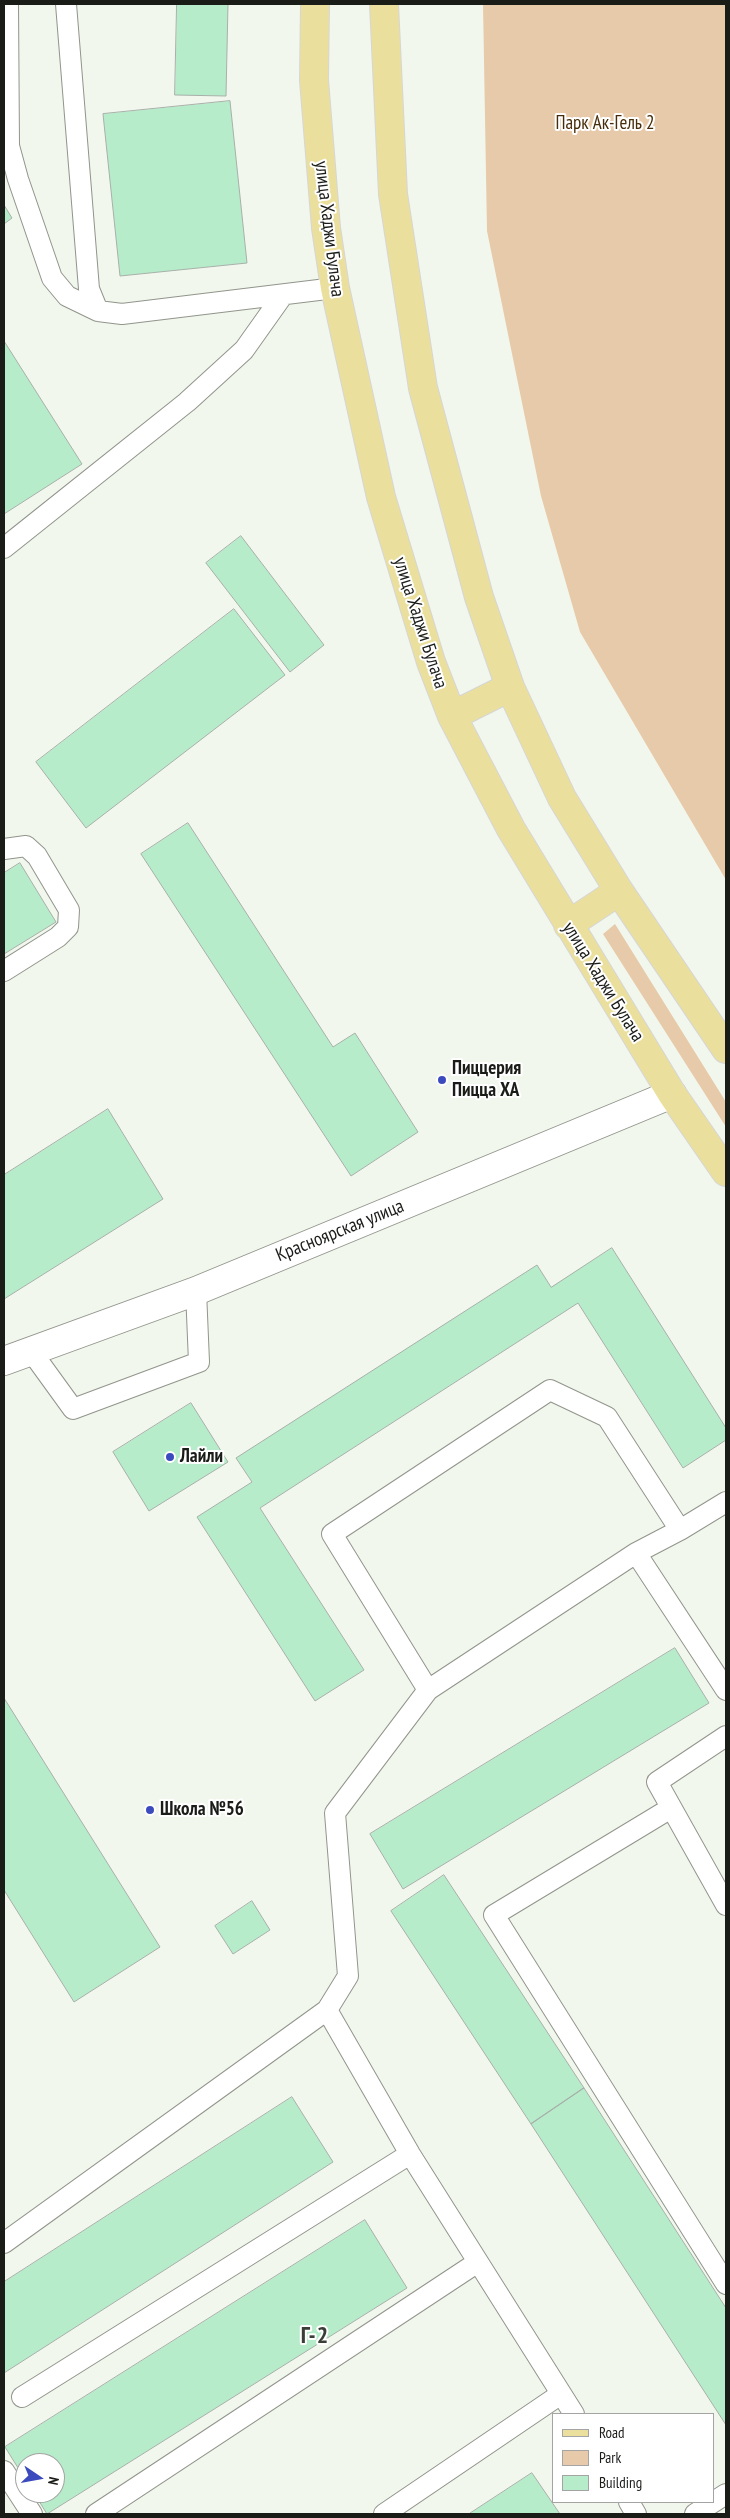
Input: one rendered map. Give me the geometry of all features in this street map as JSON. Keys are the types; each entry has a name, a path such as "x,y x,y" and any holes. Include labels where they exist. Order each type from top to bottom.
{"main road":[{"name":"улица Хаджи Булача","path":"315,4 314,80 326,228 335,288 381,497 431,662 452,716 511,829 672,1094 726,1172"},
{"path":"384,4 393,194 423,388 479,597 510,687 562,798 619,890 726,1048"},
{"path":"452,716 510,687"},
{"path":"568,925 619,890"}],"street":[{"name":"Красноярская улица","path":"4,1361 196,1291 672,1094"}],"lane":[{"path":"8,4 9,146 18,179 52,278 67,296 98,311 122,314 335,288"},
{"path":"66,4 89,289 98,311"},
{"path":"4,548 187,402 244,350 283,295"},
{"path":"4,849 26,846 37,856 70,910 68,927 58,937 4,971"},
{"path":"31,1351 73,1408 199,1362 196,1291"},
{"path":"428,1690 332,1534 550,1390 607,1417 680,1530"},
{"path":"4,2243 327,2010 348,1976 335,1813 428,1690 636,1553 680,1530 726,1502"},
{"path":"636,1553 726,1690"},
{"path":"726,1736 657,1782 726,1905"},
{"path":"672,1808 494,1915 726,2284"},
{"path":"327,2010 410,2154 573,2413"},
{"path":"22,2397 410,2154"},
{"path":"96,2514 478,2262"},
{"path":"384,2514 561,2394"},
{"path":"4,2472 32,2514"},
{"path":"715,2501 726,2494"},
{"path":"630,2503 636,2514"},
{"path":"695,2514 712,2503"}],"green space":[{"name":"Парк Ак-Гель 2","path":"483,4 726,4 726,880 580,632 541,496 487,231"},
{"path":"615,924 726,1102 726,1127 603,934"}],"building":[{"path":"177,4 228,4 226,96 175,95"},
{"path":"230,101 247,263 120,276 103,114"},
{"path":"4,205 12,218 4,224"},
{"path":"4,341 82,464 4,514"},
{"path":"241,536 324,645 290,672 206,563"},
{"path":"234,609 285,675 86,828 36,762"},
{"path":"188,823 333,1047 355,1033 418,1132 351,1176 141,854"},
{"path":"20,863 56,922 4,954 4,873"},
{"path":"108,1109 163,1199 4,1299 4,1175"},
{"path":"612,1248 726,1428 726,1440 683,1468 578,1303 260,1508 364,1670 315,1701 197,1517 252,1482 236,1458 537,1265 551,1287"},
{"name":"Лайли","path":"191,1403 228,1462 149,1511 113,1452"},
{"path":"675,1648 709,1703 403,1889 370,1834"},
{"path":"4,1698 160,1947 74,2002 4,1890"},
{"path":"444,1875 584,2088 531,2124 391,1911"},
{"path":"252,1901 270,1930 233,1954 215,1926"},
{"path":"584,2088 726,2308 726,2425 531,2124"},
{"path":"292,2097 333,2162 4,2373 4,2282"},
{"path":"365,2220 407,2288 65,2503 65,2453 15,2453 15,2463 5,2447"},
{"path":"532,2473 560,2514 469,2514"},
{"path":"40,2503 65,2503 47,2514"}],"place":[{"name":"Пиццерия Пицца ХА","path":"442,1080"},
{"name":"Лайли","path":"170,1457"},
{"name":"Школа №56","path":"150,1810"}],"district":[{"name":"Г-2","path":"315,2336"}]}
